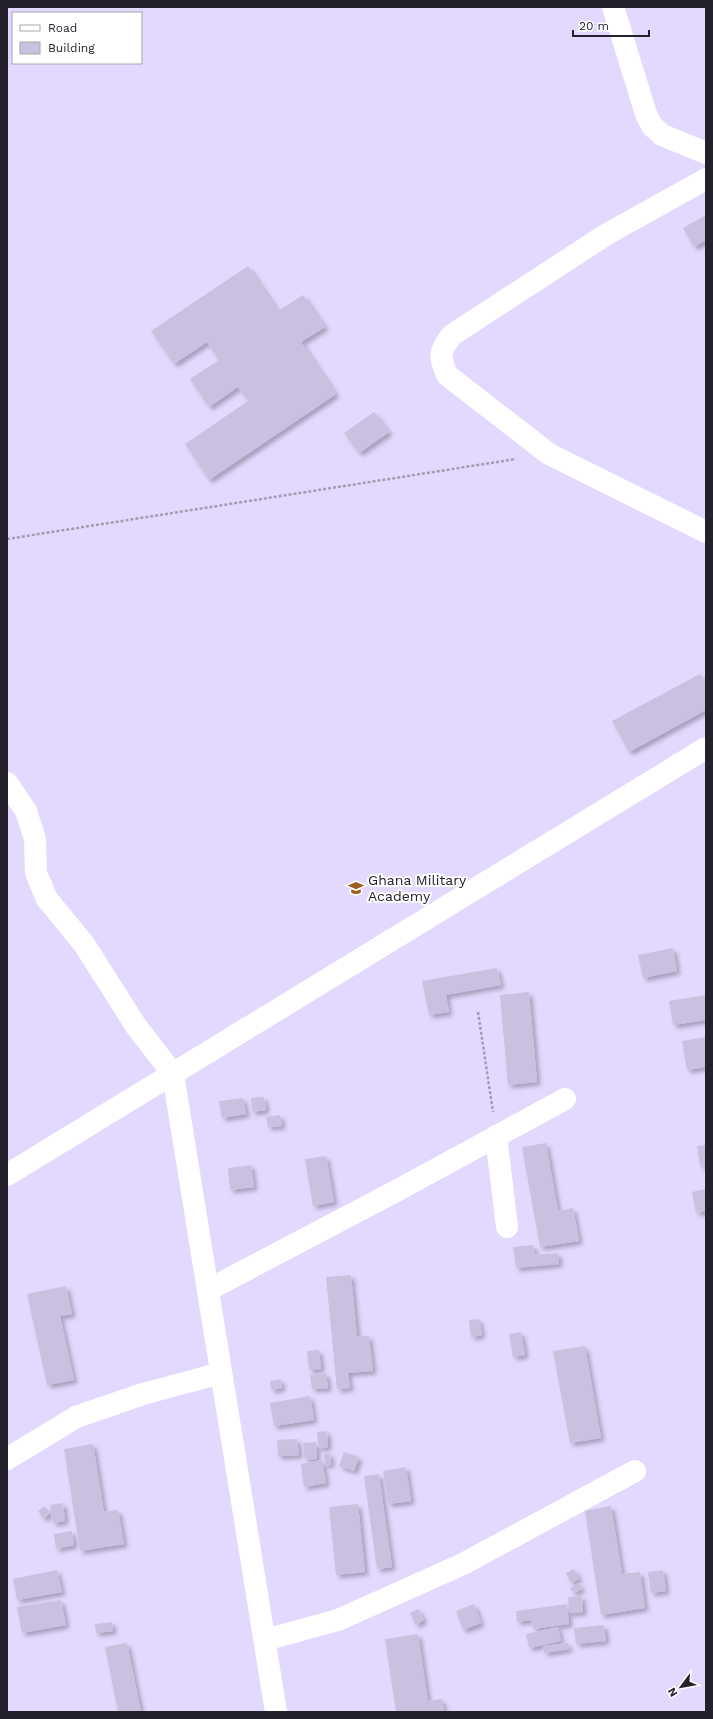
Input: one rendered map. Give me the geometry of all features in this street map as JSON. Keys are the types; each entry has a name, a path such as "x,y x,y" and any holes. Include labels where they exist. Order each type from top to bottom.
{"street":[{"path":"613,7 646,114 652,126 662,135 706,153"},
{"path":"706,179 607,234 452,335 442,348 441,362 447,376 549,454 706,532"},
{"path":"7,1176 706,748"},
{"path":"7,783 26,811 36,840 36,873 47,899 84,944 132,1020 173,1074 276,1712"},
{"path":"208,1290 398,1190 565,1099"},
{"path":"496,1136 507,1226"},
{"path":"7,1459 76,1417 143,1394 221,1373"},
{"path":"264,1640 338,1620 463,1564 635,1471"}],"path":[{"path":"7,539 549,454"},
{"path":"478,1012 496,1136"}],"shaded area":[{"name":"Ghana Military Academy","path":"7,7 706,7 706,1712 7,1712"}],"building":[{"path":"706,215 706,240 694,247 683,228"},
{"path":"248,266 278,311 303,295 325,327 301,342 336,394 209,480 185,444 248,401 238,387 209,407 190,379 219,360 207,342 174,364 151,331"},
{"path":"374,412 389,432 359,453 344,433"},
{"path":"700,674 706,684 706,710 629,752 612,721"},
{"path":"673,948 677,971 643,978 638,955"},
{"path":"497,968 501,985 446,995 449,1012 429,1015 422,981"},
{"path":"529,992 537,1082 508,1085 500,995"},
{"path":"706,995 706,1020 673,1025 669,1001"},
{"path":"706,1037 706,1067 687,1070 682,1041"},
{"path":"264,1097 266,1110 252,1112 251,1098"},
{"path":"243,1098 246,1114 222,1118 219,1101"},
{"path":"280,1115 282,1126 268,1127 266,1117"},
{"path":"546,1143 558,1211 573,1208 579,1241 540,1247 522,1147"},
{"path":"706,1145 706,1165 700,1166 697,1146"},
{"path":"326,1156 334,1202 313,1206 305,1159"},
{"path":"251,1165 254,1187 230,1190 228,1168"},
{"path":"706,1189 706,1211 696,1213 692,1192"},
{"path":"533,1245 535,1255 558,1253 559,1264 516,1268 513,1247"},
{"path":"351,1275 357,1336 369,1336 373,1371 348,1373 350,1388 337,1389 326,1277"},
{"path":"66,1286 72,1314 60,1316 74,1380 47,1385 27,1294"},
{"path":"479,1319 482,1335 471,1337 469,1320"},
{"path":"521,1332 525,1355 513,1357 509,1334"},
{"path":"585,1346 601,1438 570,1443 553,1351"},
{"path":"319,1350 321,1369 309,1370 307,1351"},
{"path":"326,1373 328,1388 312,1389 310,1375"},
{"path":"281,1379 282,1388 271,1390 270,1381"},
{"path":"310,1396 314,1420 274,1426 270,1403"},
{"path":"327,1431 328,1447 319,1448 317,1432"},
{"path":"297,1439 299,1455 278,1456 277,1440"},
{"path":"316,1442 317,1459 305,1460 303,1443"},
{"path":"93,1444 104,1512 118,1510 124,1544 80,1551 64,1449"},
{"path":"344,1452 359,1457 354,1471 339,1466"},
{"path":"330,1453 331,1464 325,1465 324,1454"},
{"path":"322,1460 326,1483 304,1487 301,1464"},
{"path":"406,1467 411,1501 388,1504 383,1471"},
{"path":"379,1474 392,1567 377,1569 364,1476"},
{"path":"63,1503 65,1521 53,1523 50,1505"},
{"path":"358,1504 365,1572 336,1575 329,1507"},
{"path":"44,1506 50,1513 44,1519 38,1511"},
{"path":"611,1506 622,1574 640,1572 645,1608 601,1615 585,1511"},
{"path":"72,1531 74,1545 56,1549 54,1534"},
{"path":"574,1569 579,1579 571,1583 566,1573"},
{"path":"57,1570 62,1592 17,1600 13,1579"},
{"path":"663,1570 666,1591 651,1593 648,1572"},
{"path":"579,1583 582,1589 573,1593 570,1588"},
{"path":"582,1596 583,1612 569,1613 568,1597"},
{"path":"61,1600 66,1625 22,1633 17,1607"},
{"path":"474,1604 481,1623 463,1630 456,1611"},
{"path":"567,1604 569,1624 533,1629 531,1620 517,1622 516,1611"},
{"path":"418,1609 424,1620 416,1625 410,1613"},
{"path":"112,1622 113,1631 96,1633 95,1624"},
{"path":"604,1625 606,1641 576,1644 574,1628"},
{"path":"558,1627 561,1641 529,1648 526,1634"},
{"path":"418,1634 428,1701 442,1699 444,1712 396,1712 385,1639"},
{"path":"127,1643 141,1712 118,1712 105,1647"},
{"path":"568,1643 569,1649 544,1653 543,1646"}],"place":[{"name":"Ghana Military Academy","path":"356,888"}]}
